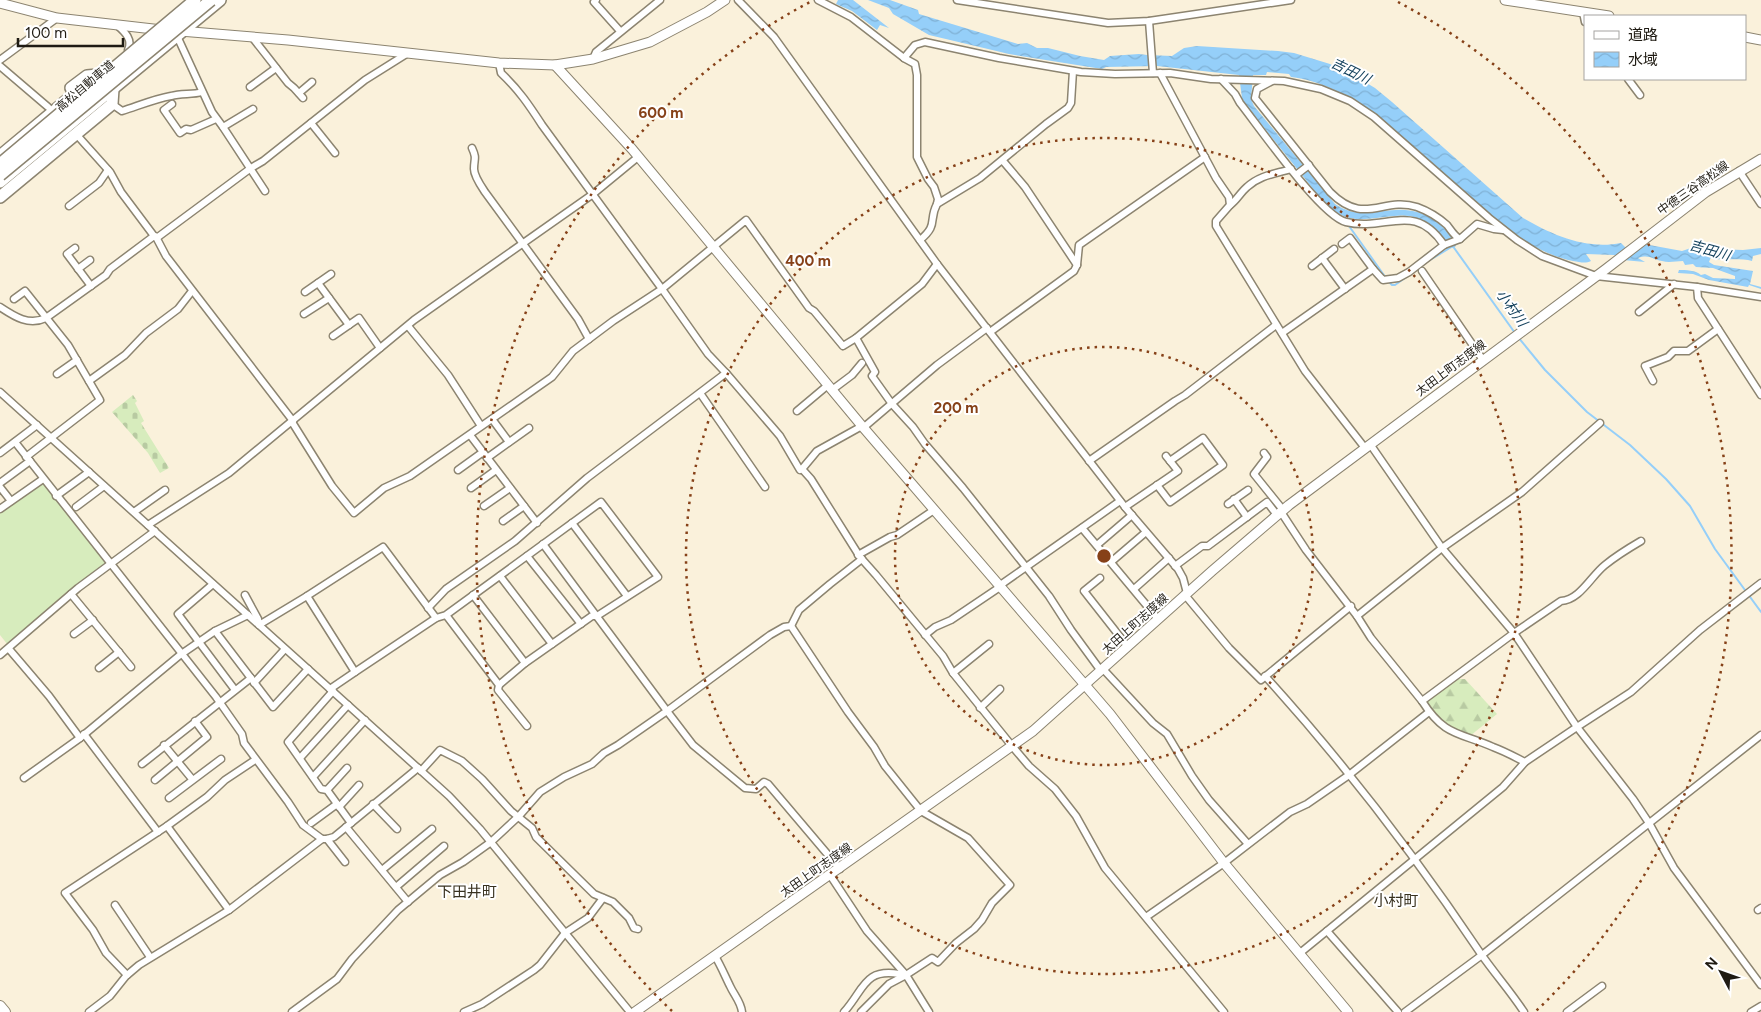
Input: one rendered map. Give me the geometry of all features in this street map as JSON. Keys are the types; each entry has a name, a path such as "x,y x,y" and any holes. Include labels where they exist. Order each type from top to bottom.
{"highway":[{"path":"0,156 187,0"},
{"name":"高松自動車道","path":"0,164 195,0"},
{"name":"高松自動車道","path":"9,178 211,0"},
{"path":"0,197 9,178 220,0"},
{"path":"0,147 87,76 98,74"},
{"path":"0,182 76,134 112,104 113,89"}],"main road":[{"path":"0,1006 5,1012"}],"street":[{"path":"596,0 594,2 620,31"},
{"path":"593,59 596,52 660,0"},
{"path":"0,3 58,18 153,29 179,34 252,37 499,63 554,65 593,59 650,42 707,12 725,0"},
{"path":"738,0 774,37 937,264 1089,461 1169,558 1183,578 1186,594 1230,648 1261,680 1351,606"},
{"path":"818,0 851,17 904,58 916,64 917,157 937,192 938,199 930,232 920,240"},
{"path":"957,0 1108,23 1149,20 1291,0"},
{"path":"1505,0 1602,15"},
{"path":"1583,12 1584,17"},
{"path":"0,60 58,18"},
{"path":"1149,20 1156,73 1229,197 1230,205"},
{"path":"118,26 128,37 130,46 128,50"},
{"path":"179,34 202,92 216,119 265,191"},
{"path":"252,37 288,83 301,96 312,82"},
{"path":"1746,38 1761,40"},
{"path":"904,58 915,44 925,42 1072,71 1103,74 1156,73 1224,79 1272,80 1295,82 1321,89 1336,94 1364,109 1504,230 1542,256 1596,276 1674,284 1761,297"},
{"path":"0,307 20,320 38,322 46,318 106,275 110,269 155,237 178,224 251,168 263,161 365,80 408,53"},
{"path":"499,63 501,73 522,94 542,125 708,354 780,436 800,470"},
{"path":"554,65 638,157 862,428 1125,733 1224,863 1348,1012"},
{"path":"0,66 48,107"},
{"path":"250,87 276,68"},
{"path":"937,204 980,178 1068,108 1071,103 1072,71"},
{"path":"1224,79 1293,172 1319,203 1337,219 1360,224 1402,219 1414,221 1427,227 1445,245"},
{"path":"1272,80 1257,89 1256,98 1339,202 1358,210 1401,205 1415,206 1438,218 1458,240"},
{"path":"1629,80 1640,95"},
{"path":"112,104 122,111 172,96 193,95 202,92"},
{"path":"172,104 164,110 180,133 186,129 191,130 216,119"},
{"path":"223,127 253,109"},
{"path":"311,123 335,153"},
{"path":"76,134 108,170 121,192 155,237 166,256 292,422 332,486 354,512 384,488 410,476 552,377 573,352 589,339 662,289 746,220 809,308 814,311 843,346 856,338 922,284 937,264"},
{"path":"472,148 476,158 474,172 485,192 578,319 589,339"},
{"path":"148,525 229,473 408,326 593,194 638,157"},
{"path":"1205,157 1079,245 1077,265 1074,271 937,365 862,428 817,451 802,469 811,479 860,557 943,656 953,673 980,708 1029,766 1055,789 1076,816 1105,868 1224,1012"},
{"name":"中徳三谷高松線","path":"1642,240 1706,192 1738,171 1761,159"},
{"path":"1003,161 1025,187 1077,265"},
{"path":"1309,165 1293,172 1264,175 1246,188 1216,221 1216,226 1305,371 1368,446 1442,548 1514,633 1577,727 1633,799 1674,868 1761,985"},
{"path":"69,206 99,184 108,170"},
{"path":"1738,171 1761,204"},
{"path":"1342,244 1350,238 1373,269 1387,280 1398,278 1409,272 1445,245 1458,240 1477,224 1504,230"},
{"name":"太田上町志度線","path":"634,1012 840,869 1033,731 1280,512 1642,240"},
{"path":"75,248 67,254 91,286"},
{"path":"1312,266 1334,249"},
{"path":"1322,258 1345,288"},
{"path":"78,269 90,260"},
{"path":"1282,333 1373,269"},
{"path":"1422,272 1483,360"},
{"path":"305,292 331,274"},
{"path":"318,283 348,326"},
{"path":"1639,312 1674,284"},
{"path":"1697,287 1698,298 1761,394"},
{"path":"0,483 51,438 100,400 78,360 27,289 14,299"},
{"path":"89,380 125,355 146,333 178,309 192,291"},
{"path":"304,314 329,298"},
{"path":"333,336 359,318 380,348"},
{"path":"1089,461 1175,400 1185,395 1276,325"},
{"path":"408,326 448,375 482,426"},
{"path":"1653,381 1645,366 1668,356 1674,351 1688,351 1718,329"},
{"path":"856,338 875,372 872,376 892,404 963,488 1049,596 1071,630 1102,670 1153,723 1167,734 1209,800 1248,844"},
{"path":"57,374 78,360"},
{"path":"797,410 852,375 862,363"},
{"path":"428,608 446,589 515,541 587,478 726,373"},
{"path":"0,392 449,796 491,842 565,933 634,1012"},
{"path":"700,392 765,487"},
{"path":"492,418 509,442"},
{"path":"1357,616 1442,548 1522,492 1600,423"},
{"path":"0,453 37,425"},
{"path":"458,470 509,442 529,428"},
{"path":"470,435 537,523"},
{"path":"925,635 935,627 951,620 1082,528 1178,471 1168,458 1203,438 1223,465 1170,502 1157,485"},
{"path":"16,442 56,496 183,653 220,702 242,734 244,743 255,760 288,802 303,826 324,839 345,862"},
{"path":"1264,453 1267,457 1254,474 1306,550 1351,606 1371,638 1429,712 1446,729 1492,746 1526,762"},
{"path":"471,488 496,470"},
{"path":"56,496 89,472"},
{"path":"0,509 43,478"},
{"path":"76,508 104,486"},
{"path":"0,488 11,501"},
{"path":"484,506 510,488"},
{"path":"134,512 165,490"},
{"path":"1228,504 1248,490"},
{"path":"1234,499 1247,517"},
{"path":"408,902 348,825 327,790 322,789 288,742 331,690 436,618 446,615 601,502 658,577 597,616 592,616 525,663 499,685"},
{"path":"1175,566 1202,546 1208,546 1267,502 1280,512"},
{"path":"503,521 524,506"},
{"path":"791,626 799,610 860,557 934,510"},
{"path":"1097,546 1132,515"},
{"path":"572,523 628,596"},
{"path":"1082,528 1158,619"},
{"path":"0,655 71,594 155,531"},
{"path":"1111,562 1146,532"},
{"path":"1422,701 1514,633 1561,601 1568,601 1582,590 1604,565 1641,541"},
{"path":"543,544 692,745 745,788 751,790 756,789 764,782 768,784 840,869"},
{"path":"259,625 383,547 436,618"},
{"path":"527,556 581,624"},
{"path":"1134,590 1169,558"},
{"path":"500,576 552,644"},
{"path":"1100,578 1084,591 1128,647"},
{"path":"1300,953 1503,787 1526,762 1631,692 1700,630 1761,583"},
{"path":"213,584 178,614 235,690"},
{"path":"71,594 131,667"},
{"path":"245,594 258,619 259,625"},
{"path":"473,595 525,663"},
{"path":"307,596 355,672"},
{"path":"24,778 82,736 183,653 215,631 248,615"},
{"path":"446,615 499,685 498,690 527,726"},
{"path":"74,634 92,620"},
{"path":"292,1012 326,989 381,926 440,875 463,862 491,842 519,816 540,792 564,777 592,764 604,753 667,711 770,635 784,627 791,626"},
{"path":"791,626 885,766 921,811 968,838 1010,885 992,903 974,929 956,943 938,962 932,958 903,975 889,984 860,1012"},
{"path":"215,631 273,707 308,669"},
{"path":"953,673 989,644"},
{"path":"142,764 235,690 253,681 285,648"},
{"path":"9,649 82,736 158,832"},
{"path":"99,668 119,652"},
{"path":"1265,676 1311,727 1349,775 1453,910 1482,955 1524,1012"},
{"path":"980,708 1000,689"},
{"path":"300,758 348,705"},
{"path":"1146,917 1224,863 1290,812 1307,804 1349,775 1429,712"},
{"path":"313,776 365,720"},
{"path":"155,780 207,737 195,721"},
{"path":"1404,1012 1482,955 1761,735"},
{"path":"164,745 192,779"},
{"path":"89,1012 110,996 127,975 150,956 230,910 324,839 334,837 373,804 420,769 440,750 462,761 482,779 511,811 519,816 562,864 594,894 613,902 628,918 634,928 638,929"},
{"path":"169,798 221,759"},
{"path":"127,975 106,953 93,930 65,894 167,826 207,797 225,780 255,760"},
{"path":"327,790 347,768"},
{"path":"311,823 338,806 359,785"},
{"path":"373,804 397,829"},
{"path":"167,826 230,910"},
{"path":"382,870 432,829"},
{"path":"396,887 444,846"},
{"path":"830,876 867,930 930,1012"},
{"path":"464,1012 482,1004 534,970 565,933 588,918 603,898"},
{"path":"116,905 150,956"},
{"path":"1327,931 1398,1012"},
{"path":"715,956 742,1006 742,1012"},
{"path":"844,1012 874,975 882,972 903,975"},
{"path":"1567,1012 1602,986"},
{"path":"1751,1012 1761,1006"}],"green space":[{"path":"133,395 144,421 141,423 169,468 160,473 148,453 112,412"},
{"path":"44,480 108,561 73,587 8,645 0,635 0,511"},
{"path":"1456,679 1465,679 1497,714 1470,736 1444,724 1435,715 1426,701"}],"water":[{"path":"838,0 853,0 889,28 880,25 877,30 852,11 836,4"},
{"name":"吉田川","path":"868,0 890,0 918,10 919,14 1018,44 1027,43 1037,48 1048,48 1104,60 1110,56 1139,54 1172,56 1184,48 1197,46 1294,53 1330,64 1375,88 1523,218 1534,224 1570,240 1582,243 1608,245 1621,243 1625,247 1635,249 1644,244 1682,251 1691,248 1743,250 1761,248 1761,254 1753,256 1752,261 1714,259 1711,257 1709,262 1714,265 1753,271 1750,284 1761,287 1761,289 1749,285 1748,287 1709,280 1693,274 1678,273 1679,270 1687,270 1713,278 1735,279 1735,276 1713,268 1696,267 1693,264 1685,265 1683,261 1665,262 1648,257 1638,258 1645,262 1623,260 1614,255 1586,254 1591,261 1582,262 1555,256 1538,249 1492,217 1373,112 1344,95 1313,81 1291,77 1289,74 1267,72 1266,75 1253,75 1251,99 1254,106 1335,204 1343,209 1358,213 1406,210 1424,214 1446,230 1456,246 1452,248 1429,224 1414,217 1400,215 1355,219 1339,214 1331,208 1322,200 1245,104 1242,98 1239,75 1157,66 1106,67 1102,69 1009,54 929,35 893,14 889,8"}],"waterway":[{"path":"1349,226 1386,278"},
{"name":"小村川","path":"1452,245 1515,333"},
{"path":"1425,263 1453,246"},
{"path":"1388,281 1395,285 1419,268"},
{"name":"小村川","path":"1518,337 1545,370 1587,412 1630,445 1666,479 1690,506 1715,549 1761,612"}],"district":[{"name":"下田井町","path":"467,892"},
{"name":"小村町","path":"1396,901"}]}
